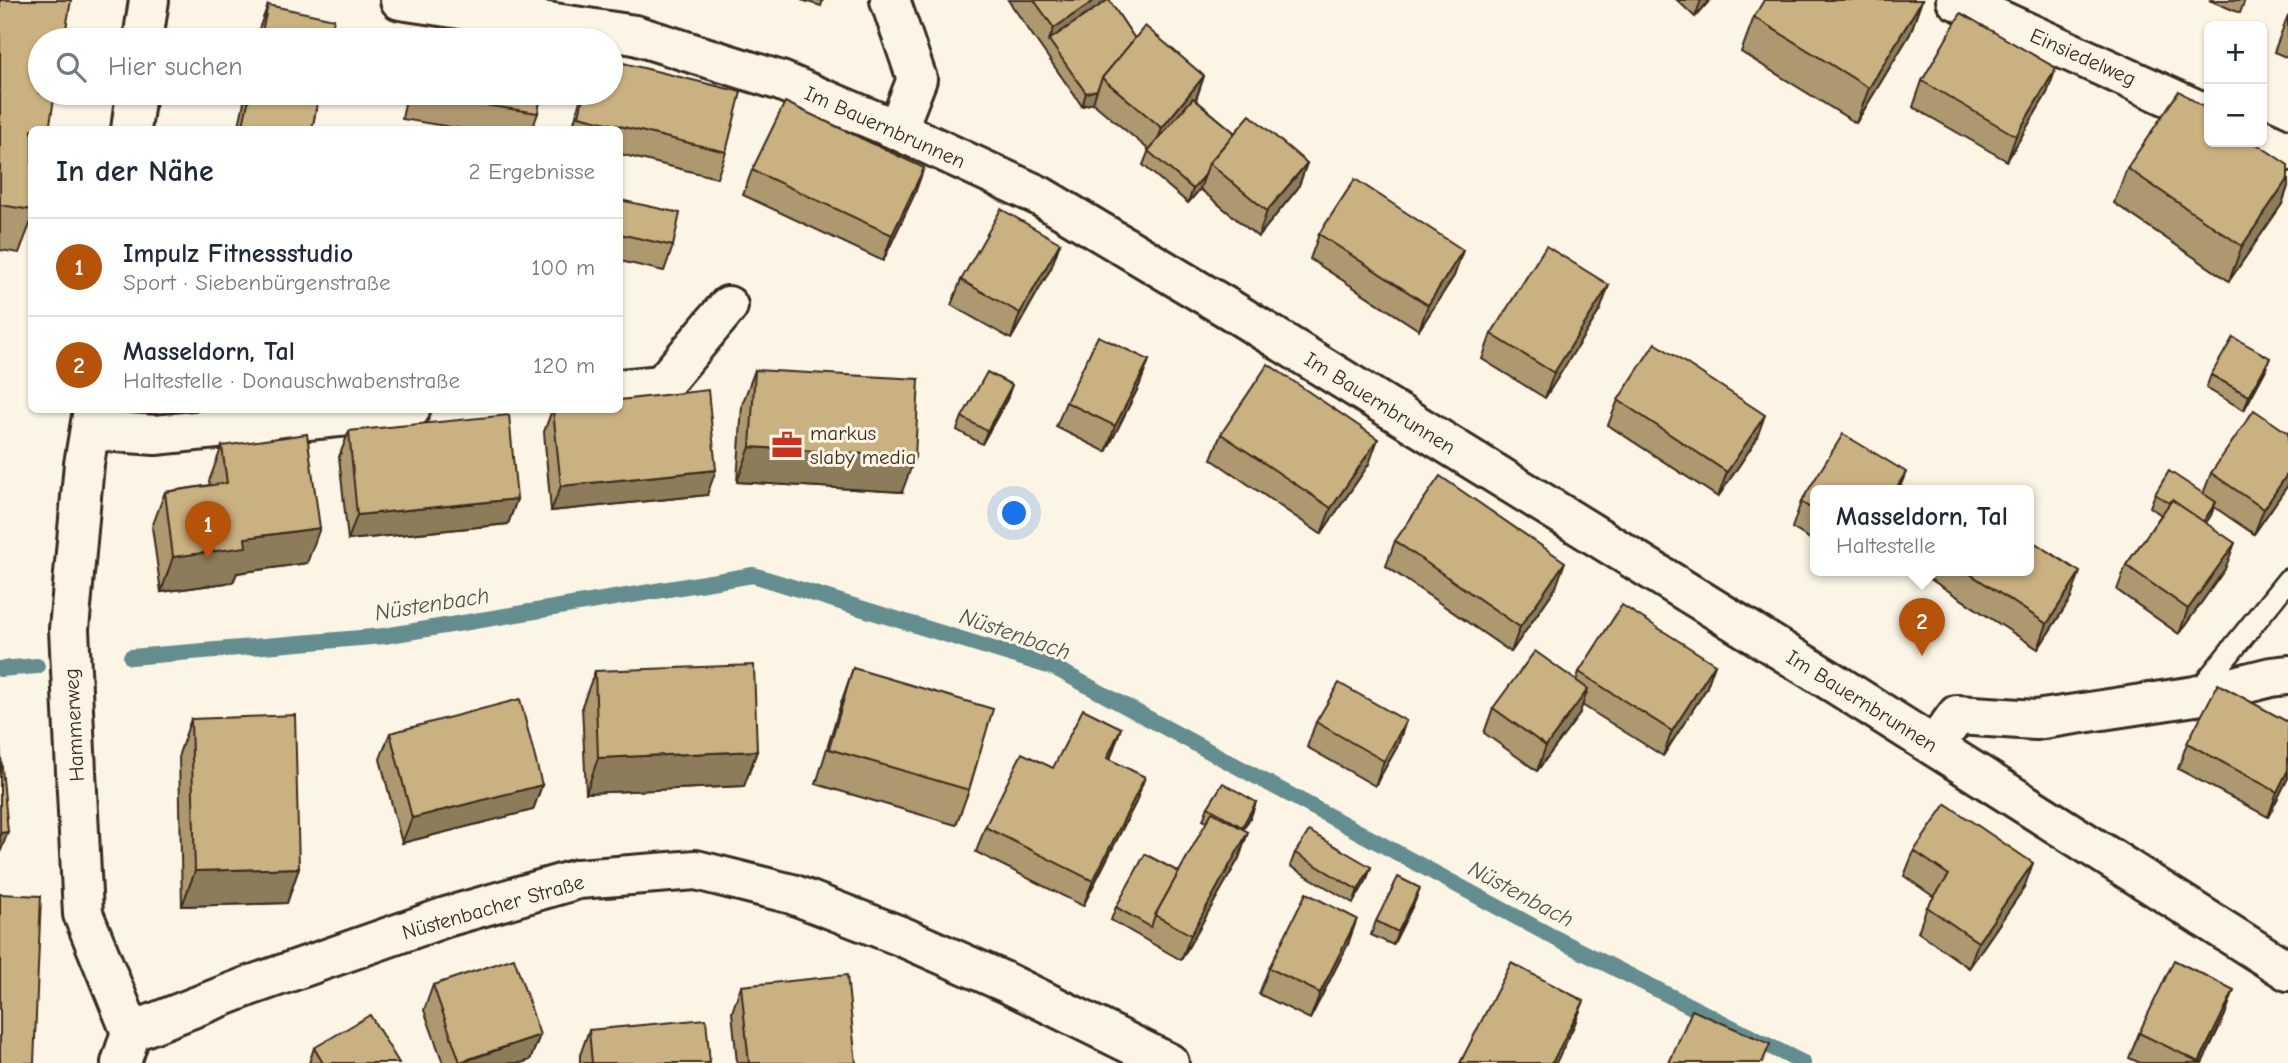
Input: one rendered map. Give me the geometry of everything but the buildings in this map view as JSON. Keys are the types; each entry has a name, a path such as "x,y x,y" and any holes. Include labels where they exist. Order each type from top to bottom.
{"street":[{"path":"145,28 149,0"},
{"name":"Im Bauernbrunnen","path":"400,0 594,28"},
{"path":"890,0 917,79 897,130"},
{"name":"Einsiedelweg","path":"1956,0 2204,113"},
{"name":"Im Bauernbrunnen","path":"623,32 781,82 897,130 1040,196 1228,309 1934,746 2288,971"},
{"path":"132,126 134,105"},
{"path":"2267,141 2288,151"},
{"path":"623,389 662,385 728,306"},
{"path":"91,420 155,435 380,413"},
{"name":"Hammerweg","path":"91,420 84,464 69,629 83,914 126,1047"},
{"path":"1934,746 1957,715 2036,720 2194,696 2288,675"},
{"name":"Nüstenbacher Straße","path":"126,1047 249,986 446,917 578,880 696,870 792,894 903,937 1005,982 1169,1063"}],"lane":[{"path":"2194,696 2288,580"}],"waterway":[{"name":"Nüstenbach","path":"131,657 384,636 753,575 1055,668 1555,938 1803,1063"},
{"name":"Nüstenbach","path":"0,669 37,666"}],"place":[{"name":"markus slaby media","path":"787,445"},
{"name":"Impulz Fitnessstudio","path":"208,559"},
{"name":"Masseldorn, Tal","path":"1922,656"}]}
